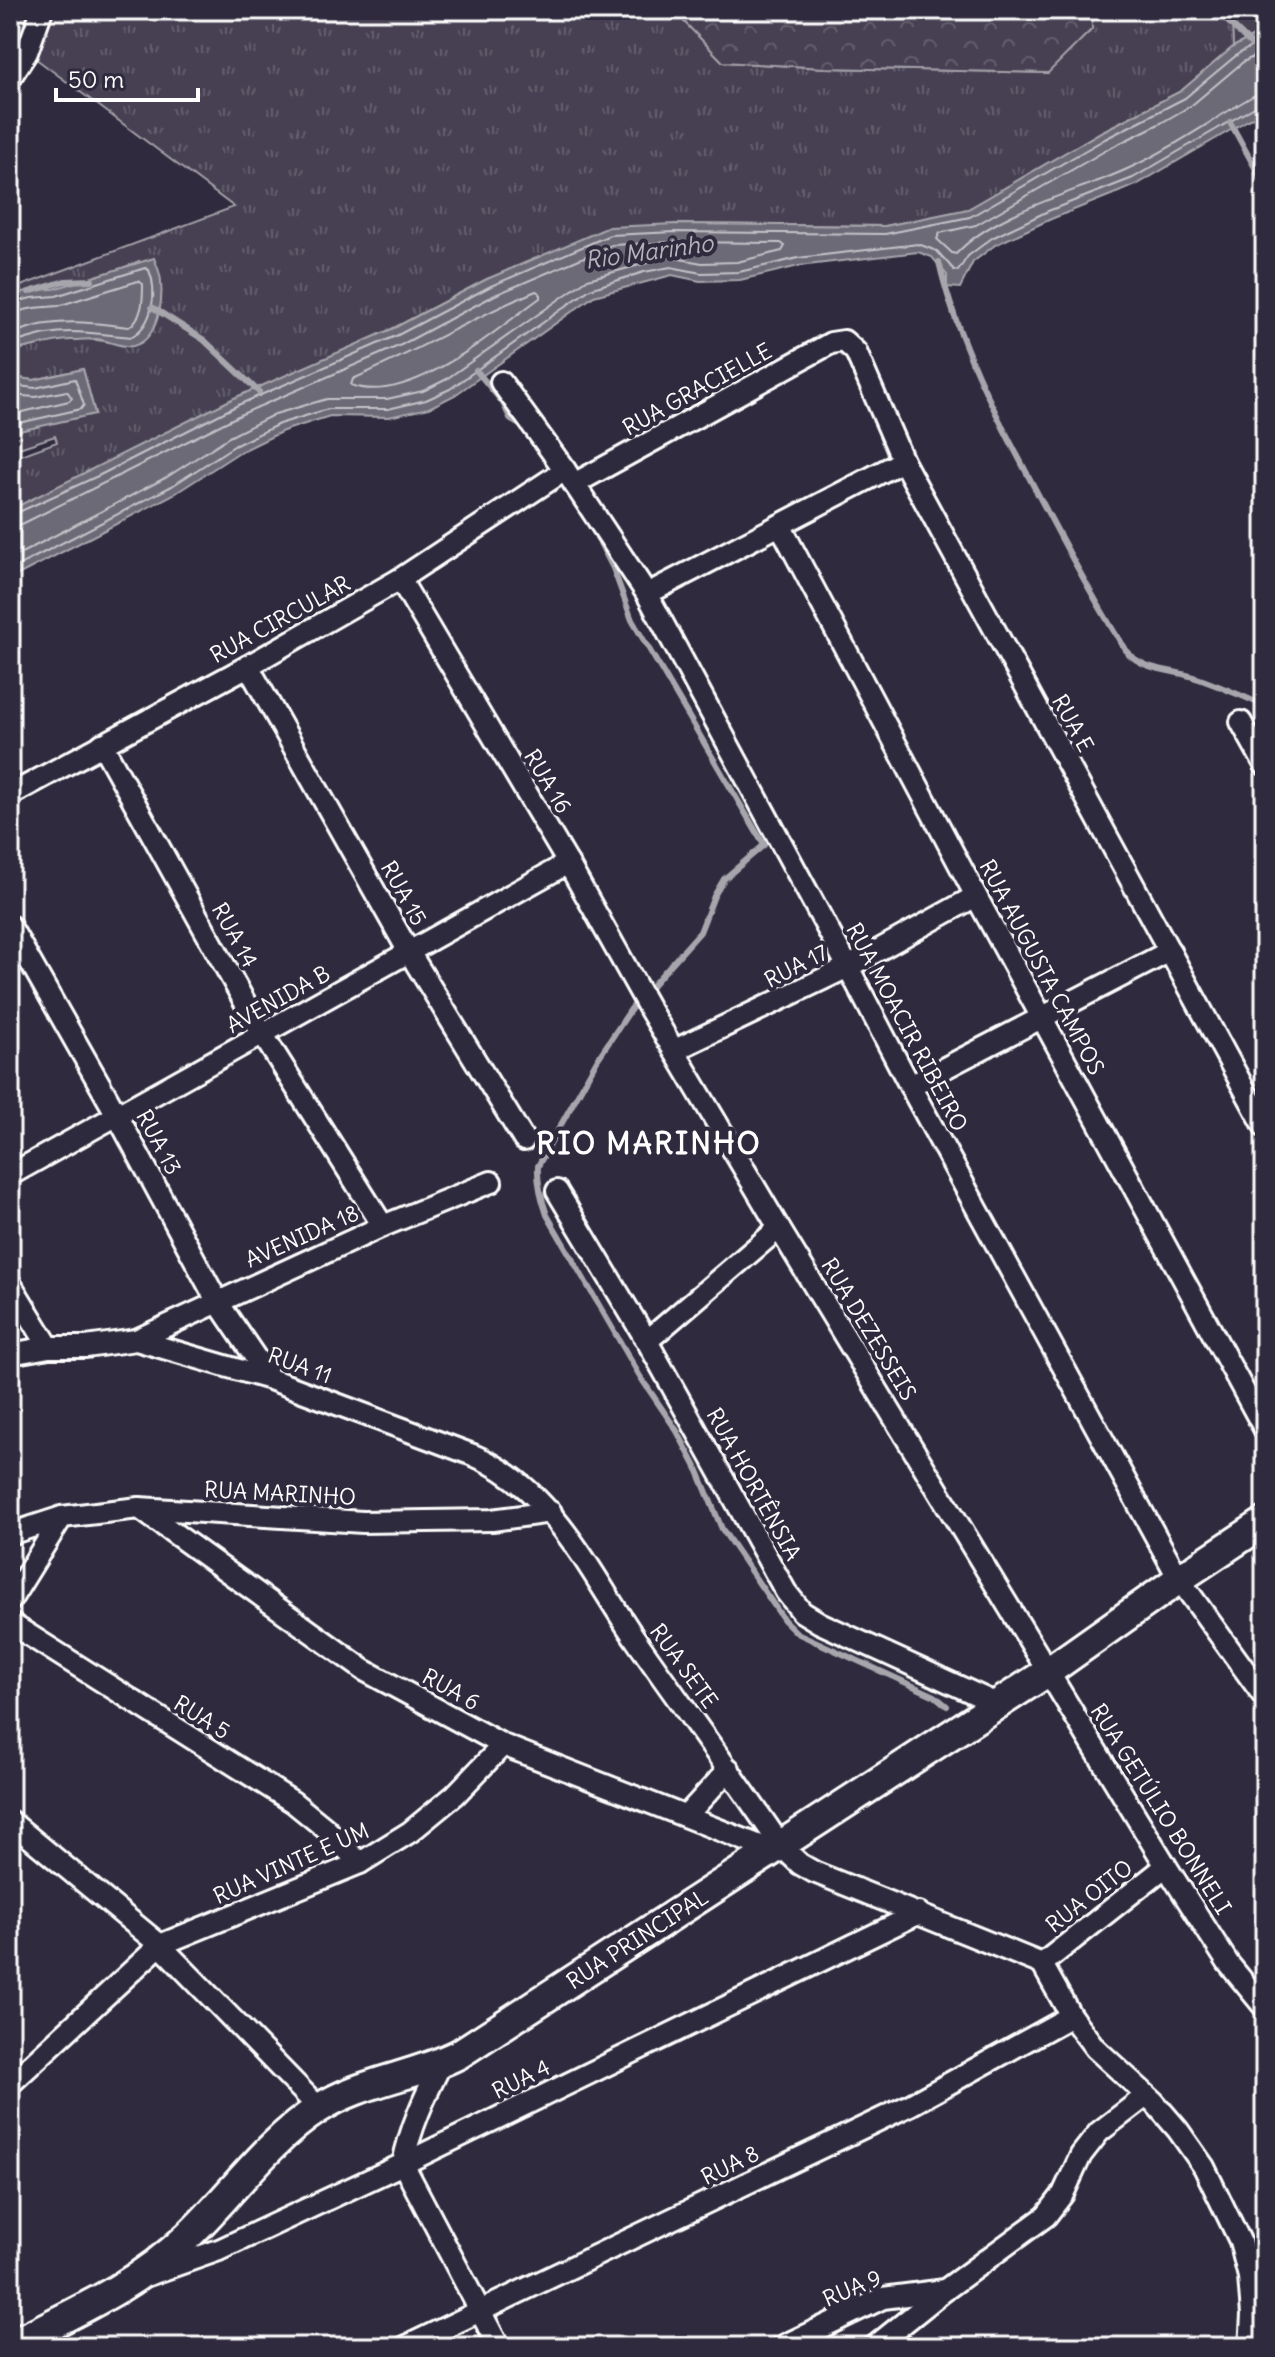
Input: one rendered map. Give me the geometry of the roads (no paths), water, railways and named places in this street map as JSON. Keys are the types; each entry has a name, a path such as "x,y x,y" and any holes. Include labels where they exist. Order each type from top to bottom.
{"main road":[{"name":"RUA PRINCIPAL","path":"20,2341 139,2278 187,2237 289,2132 319,2108 368,2085 441,2064 459,2054 1049,1671 1265,1522"}],"street":[{"path":"10,78 27,52 42,10"},
{"name":"RUA E","path":"844,341 856,352 903,461 1265,1127"},
{"name":"RUA GRACIELLE","path":"561,477 831,343 844,341"},
{"name":"RUA MOACIR RIBEIRO","path":"501,382 561,477 647,594 910,1086 1179,1579 1265,1698"},
{"path":"647,594 903,461"},
{"name":"RUA CIRCULAR","path":"10,795 248,666 400,579 561,477"},
{"name":"RUA AUGUSTA CAMPOS","path":"780,525 976,896 1265,1430"},
{"name":"RUA 16","path":"400,579 568,863 650,1010"},
{"name":"RUA 15","path":"248,666 409,952 524,1140"},
{"path":"1241,722 1265,765"},
{"name":"RUA 14","path":"102,744 263,1035 383,1226"},
{"name":"AVENIDA B","path":"10,1175 568,863"},
{"name":"RUA 17","path":"675,1050 848,967 976,896"},
{"name":"RUA 13","path":"10,926 217,1301 270,1379"},
{"path":"910,1086 1170,951"},
{"name":"RUA DEZESSEIS","path":"650,1010 1049,1671"},
{"name":"AVENIDA 18","path":"136,1340 383,1226 491,1182"},
{"name":"RUA HORTÊNSIA","path":"557,1191 647,1341 786,1592 802,1612 997,1704"},
{"path":"647,1341 779,1228"},
{"path":"10,1283 49,1347"},
{"name":"RUA 11","path":"10,1354 49,1347 86,1347 136,1340 270,1379 494,1464 518,1479 551,1512"},
{"name":"RUA MARINHO","path":"10,1534 62,1517 139,1508 363,1522 492,1520 551,1512"},
{"name":"RUA 6","path":"139,1508 364,1670 503,1745 777,1848"},
{"name":"RUA SETE","path":"551,1512 637,1641 729,1769 777,1848"},
{"path":"10,1601 62,1517"},
{"name":"RUA 5","path":"10,1623 293,1802 360,1863"},
{"name":"RUA GETÚLIO BONNELI","path":"1049,1671 1228,1963 1265,2008"},
{"name":"RUA VINTE E UM","path":"160,1945 360,1863 410,1832 455,1795 503,1745"},
{"path":"686,1816 729,1769"},
{"path":"10,1821 160,1945 319,2108"},
{"path":"777,1848 814,1872 1042,1964 1071,2016 1095,2048 1178,2130 1204,2167 1240,2241 1249,2277 1252,2315 1250,2347"},
{"name":"RUA OITO","path":"1042,1964 1166,1866"},
{"name":"RUA 4","path":"139,2278 219,2250 403,2164 919,1913"},
{"path":"10,2084 160,1945"},
{"name":"RUA 8","path":"405,2347 910,2105 1071,2016"},
{"path":"441,2064 422,2102 407,2142 403,2164 499,2347"},
{"path":"874,2347 1046,2216 1063,2194 1081,2155 1099,2132 1146,2096"},
{"name":"RUA 9","path":"781,2347 883,2298 945,2290"}],"water":[{"name":"Rio Marinho","path":"1265,30 1265,110 1136,185 995,245 973,262 960,288 947,287 947,275 932,257 918,252 799,266 740,280 700,281 672,275 594,296 455,395 429,408 389,417 330,416 283,431 238,453 176,493 10,579 10,510 234,398 394,328 487,279 609,227 675,224 885,226 968,209 1101,132 1181,91 1233,47"},
{"path":"154,258 161,279 160,309 153,328 141,342 129,346 96,339 71,340 10,351 10,296 30,290 54,289"},
{"path":"83,369 95,414 10,433 10,377 34,380"}],"waterway":[{"path":"1216,10 1251,44"},
{"path":"1230,122 1265,186"},
{"path":"939,262 966,347 990,401 1065,545 1126,651 1147,665 1197,678 1258,703 1265,717"},
{"path":"29,292 65,281 92,280"},
{"path":"152,307 204,340 259,392"},
{"path":"476,370 503,403 511,420 525,428"},
{"path":"597,537 613,568 632,620 764,845 724,879 700,932 631,1009 597,1060 538,1166 543,1203 641,1378 677,1431 722,1529 784,1620 797,1633 935,1696 947,1706"},
{"path":"1265,2059 1265,2081"}],"district":[{"name":"RIO MARINHO","path":"649,1144"}]}
